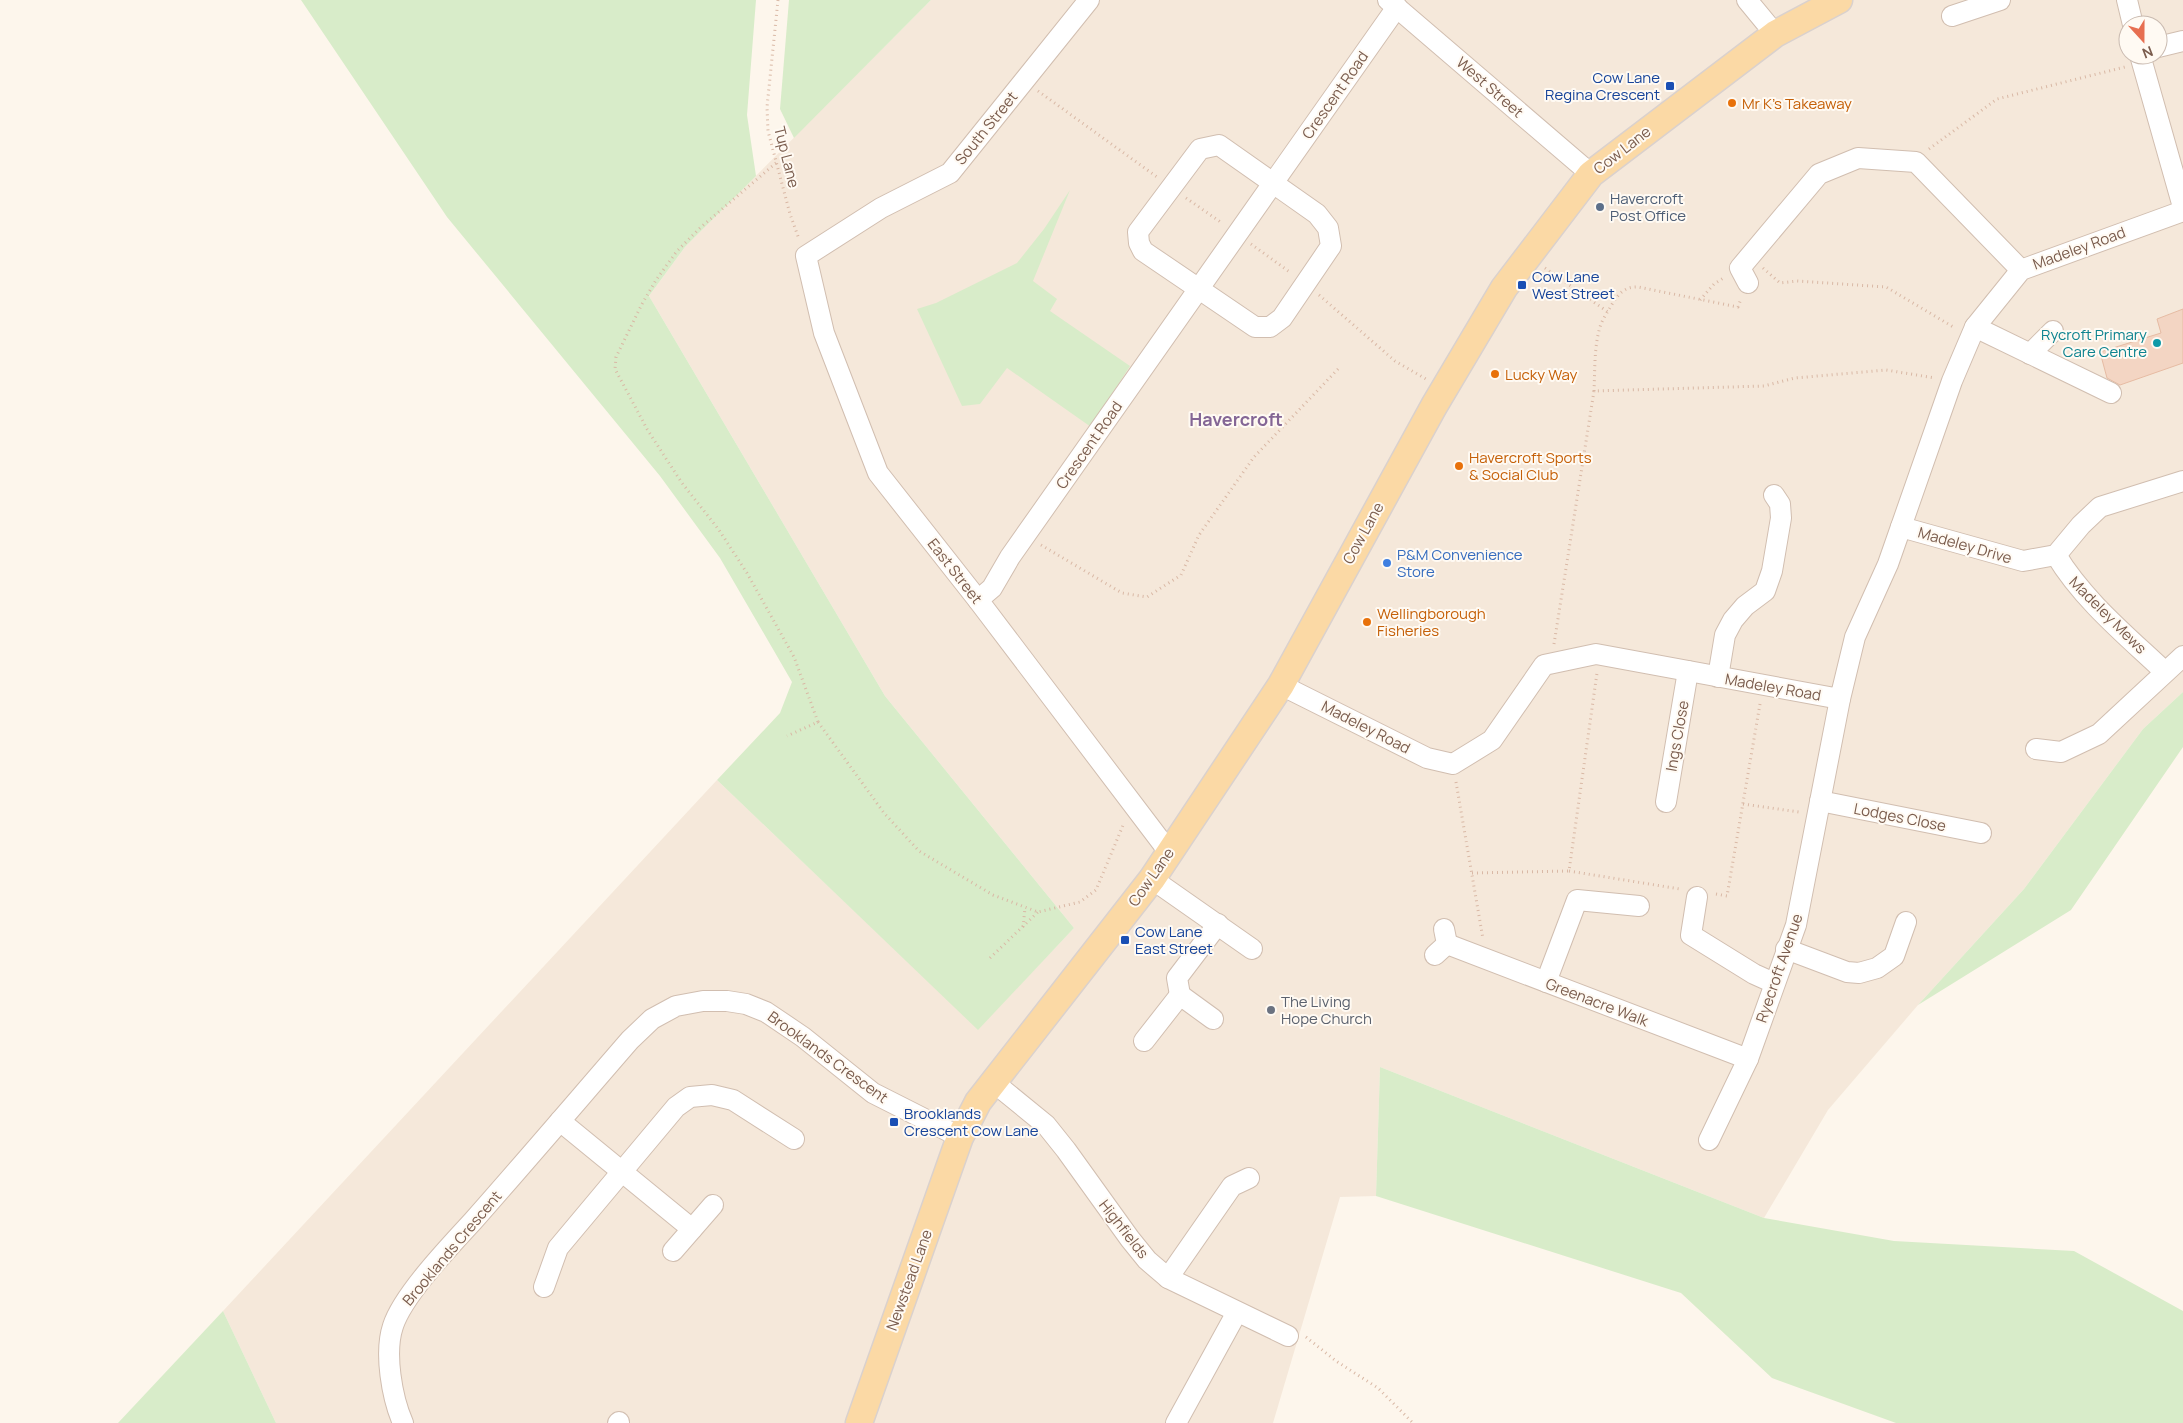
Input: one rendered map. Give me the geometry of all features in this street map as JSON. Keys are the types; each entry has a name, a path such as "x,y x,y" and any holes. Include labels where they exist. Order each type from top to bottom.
{"main road":[{"name":"Cow Lane","path":"960,1137 978,1102 992,1081 1152,879 1281,685 1434,406 1504,288 1591,174 1774,34 1839,0"},
{"name":"Newstead Lane","path":"859,1423 960,1137"}],"street":[{"name":"South Street","path":"806,256 881,208 950,173 1088,0"},
{"path":"1748,0 1774,34"},
{"path":"1952,16 1978,4 2000,0"},
{"path":"2127,0 2131,15"},
{"name":"West Street","path":"1393,4 1591,174"},
{"name":"Crescent Road","path":"978,600 992,588 1026,535 1273,184 1393,4"},
{"path":"2168,45 2183,41"},
{"path":"2143,65 2183,207"},
{"path":"1219,145 1273,184 1317,214 1328,228 1331,246 1282,318 1270,327 1255,327 1143,251 1139,243 1138,232 1200,149 1219,145"},
{"path":"1746,269 1820,174 1858,158 1916,162 2021,270"},
{"name":"Madeley Road","path":"1550,664 1600,655 1840,699 1855,637 1888,564 1952,382 1973,331 2021,270 2183,211"},
{"name":"East Street","path":"806,256 824,333 878,473 978,600 1169,852"},
{"path":"1973,331 2030,354 2110,393"},
{"path":"2030,354 2053,331"},
{"path":"2056,555 2081,525 2100,507 2183,481"},
{"path":"1718,677 1725,635 1733,620 1745,606 1765,591 1772,571 1781,518 1780,504 1774,495"},
{"name":"Madeley Drive","path":"1901,527 2023,561 2056,555"},
{"name":"Madeley Mews","path":"2056,555 2067,574 2164,672"},
{"path":"2036,749 2061,752 2099,734 2183,656"},
{"path":"1453,764 1492,740 1544,666 1550,664"},
{"name":"Ings Close","path":"1664,805 1688,671"},
{"name":"Madeley Road","path":"1281,685 1427,758 1453,764"},
{"name":"Ryecroft Avenue","path":"1709,1140 1748,1059 1796,924 1840,699"},
{"name":"Lodges Close","path":"1819,808 1981,833"},
{"path":"1152,879 1252,949"},
{"path":"1697,893 1691,935 1754,974 1774,983"},
{"path":"1546,982 1577,900 1639,906"},
{"path":"1786,949 1848,972 1859,973 1877,968 1894,956 1906,922"},
{"path":"1213,1018 1180,995 1177,978 1218,924"},
{"name":"Greenacre Walk","path":"1442,942 1748,1059"},
{"path":"1144,1042 1180,995"},
{"name":"Brooklands Crescent","path":"403,1423 391,1380 389,1350 392,1326 404,1303 448,1249 630,1040 652,1020 676,1006 703,1000 728,1001 746,1004 766,1012 803,1037 873,1093 960,1137"},
{"name":"Highfields","path":"992,1081 1046,1125 1147,1260 1168,1278 1288,1336"},
{"path":"544,1287 558,1248 676,1107 690,1097 712,1095 733,1100 794,1139"},
{"path":"560,1121 692,1229"},
{"path":"1168,1278 1232,1186 1249,1178"},
{"path":"673,1251 713,1205"},
{"path":"1176,1423 1237,1312"}],"path":[{"name":"Tup Lane","path":"778,0 767,107 768,131 790,214 806,256"},
{"path":"1916,162 1934,145 1997,100 2120,65"},
{"path":"776,163 700,228 677,251 656,280 642,304 616,357 615,369 647,429 665,457 682,483 720,530 747,573 794,657 818,722 884,813 919,851 993,895 1038,912 1080,902 1096,890 1125,820"},
{"path":"1528,256 1608,312"},
{"path":"1700,300 1714,284 1746,269 1780,283 1797,281 1886,287 1955,328 1973,331"},
{"path":"1550,664 1594,391 1596,349 1600,326 1624,290 1631,286 1738,308 1746,269"},
{"path":"1026,535 1122,593 1147,597 1181,575 1199,535 1254,457 1340,367"},
{"path":"1594,391 1764,386 1795,378 1886,370 1952,382"},
{"path":"1569,871 1600,655"},
{"path":"1472,873 1569,871 1697,893 1727,896 1763,685"},
{"path":"787,736 818,722"},
{"path":"1453,764 1487,959"},
{"path":"1743,804 1819,808"},
{"path":"1023,928 1025,908"},
{"path":"990,958 1038,912"},
{"path":"1288,1336 1298,1330 1336,1361 1378,1388 1412,1423"}],"shaded area":[{"path":"931,0 2183,0 2183,692 2143,729 2024,889 1918,1005 1828,1110 1764,1218 1380,1067 1376,1196 1340,1197 1273,1423 276,1423 223,1311 717,780 978,1029 1074,928 885,696 649,296 685,247"}],"green space":[{"path":"301,0 756,0 747,115 756,176 685,247 649,296 885,696 1074,928 978,1030 717,780 780,713 792,682 720,558 660,476 447,217"},
{"path":"789,0 931,0 794,138 780,109"},
{"path":"1070,190 1033,281 1057,299 1050,311 1130,366 1091,427 1007,368 980,404 962,406 917,309 936,303 1017,263 1044,229"},
{"path":"2183,692 2183,747 2071,910 1918,1005 2024,889 2143,729"},
{"path":"1380,1067 1764,1218 1894,1241 2074,1251 2183,1311 2183,1423 1896,1423 1772,1378 1681,1293 1376,1196"},
{"path":"223,1311 276,1423 118,1423"}],"building":[{"name":"Rycroft Primary Care Centre","path":"2183,309 2183,363 2120,385 2107,378 2100,352 2161,333 2157,319"}],"place":[{"name":"Cow Lane Regina Crescent","path":"1670,86"},
{"name":"Mr K's Takeaway","path":"1732,103"},
{"name":"Havercroft Post Office","path":"1600,207"},
{"name":"Cow Lane West Street","path":"1522,285"},
{"name":"Rycroft Primary Care Centre","path":"2157,343"},
{"name":"Lucky Way","path":"1495,374"},
{"name":"Havercroft Sports & Social Club","path":"1459,466"},
{"name":"P&M Convenience Store","path":"1387,563"},
{"name":"Wellingborough Fisheries","path":"1367,622"},
{"name":"Cow Lane East Street","path":"1125,940"},
{"name":"The Living Hope Church","path":"1271,1010"},
{"name":"Brooklands Crescent Cow Lane","path":"894,1122"}],"district":[{"name":"Havercroft","path":"1236,419"}]}
